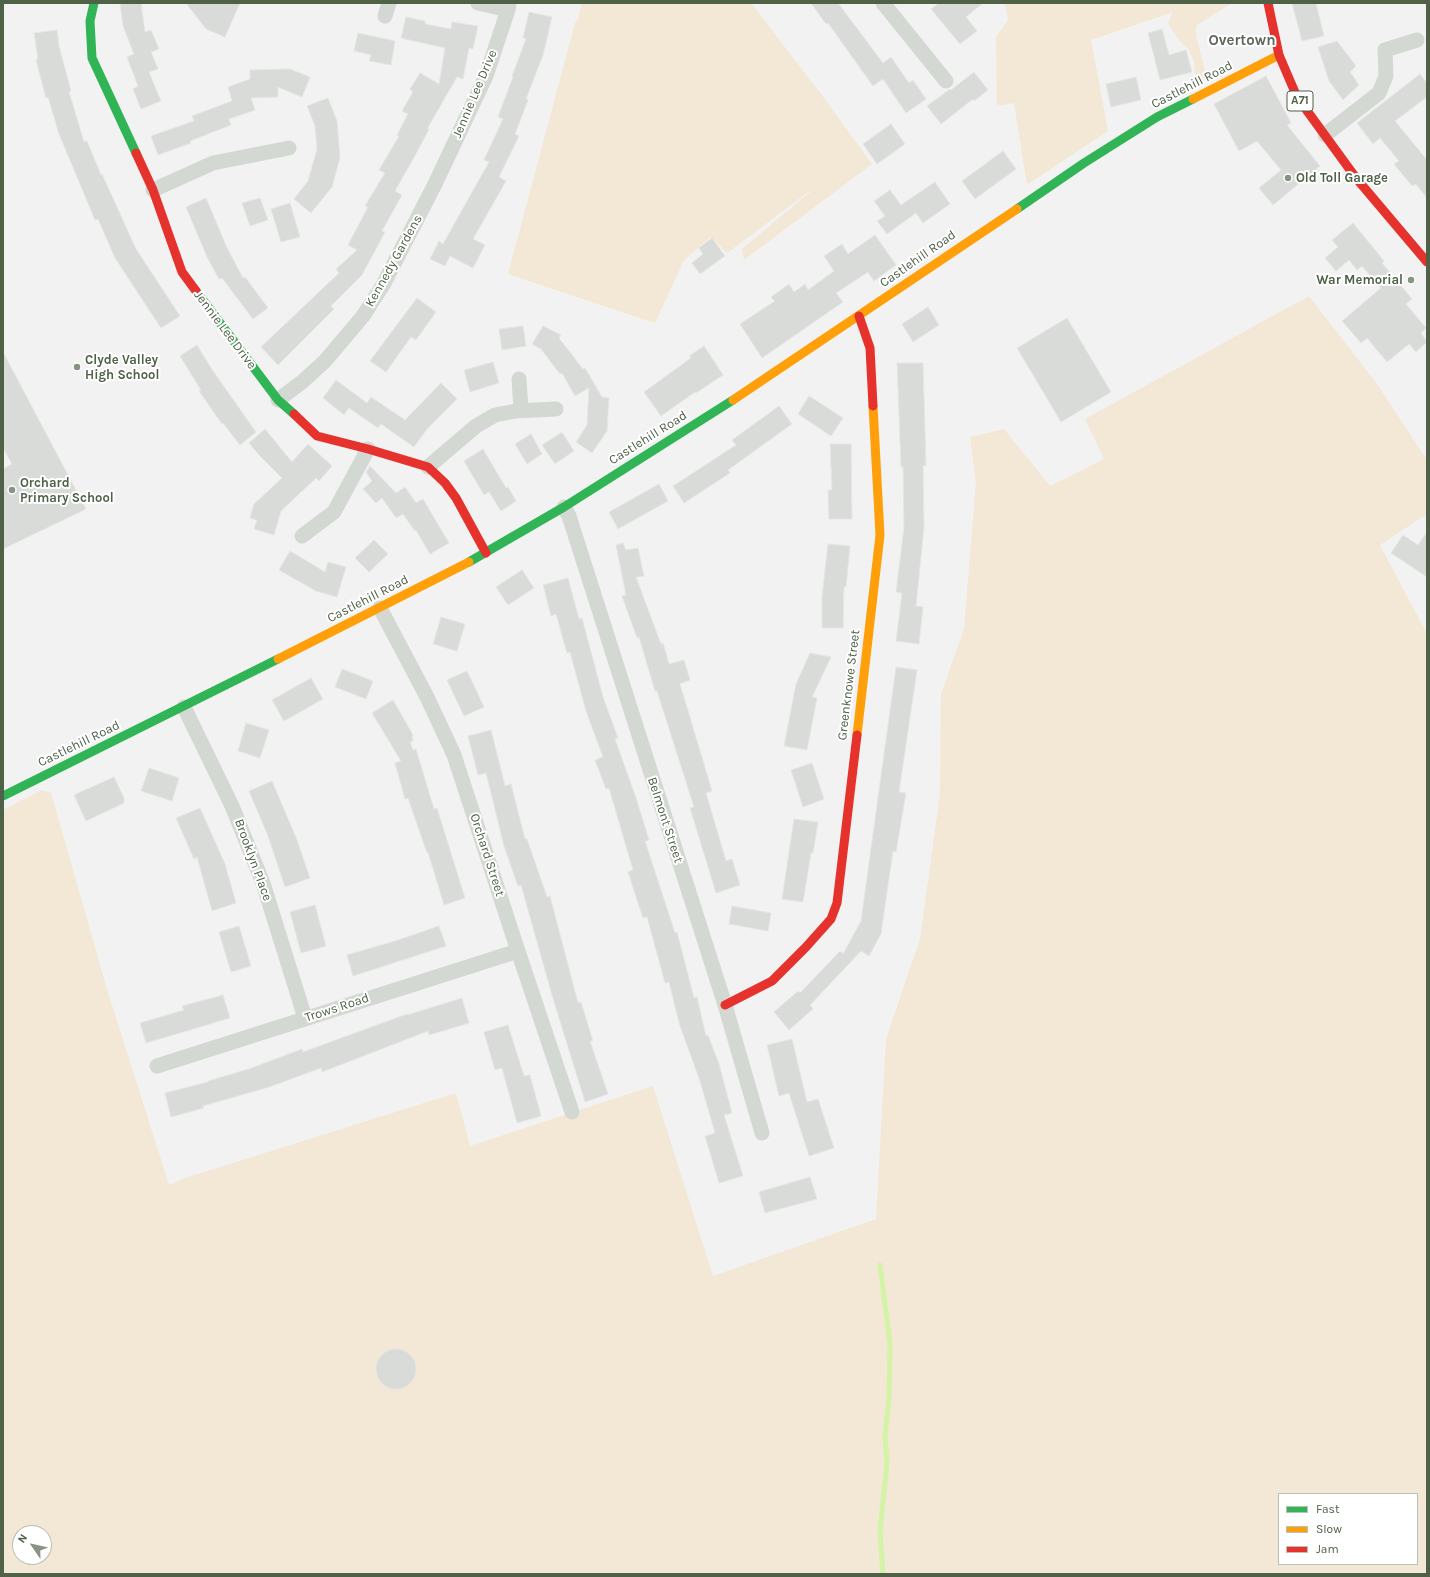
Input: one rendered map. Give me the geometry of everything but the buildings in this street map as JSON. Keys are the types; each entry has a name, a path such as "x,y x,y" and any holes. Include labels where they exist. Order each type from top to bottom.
{"main road":[{"name":"Jennie Lee Drive","path":"94,3 90,21 92,58 152,190 182,272 278,400 317,436 428,467 445,483 456,498 486,553"},
{"name":"A71","path":"1268,3 1279,55 1297,97 1356,178 1427,262"},
{"name":"Castlehill Road","path":"3,796 184,707 486,553 564,507 766,379 952,251 1097,154 1157,118 1279,55"},
{"name":"Greenknowe Street","path":"725,1005 772,981 831,919 837,903 880,535 870,348 864,328 858,316"}],"street":[{"path":"478,3 508,7"},
{"path":"883,3 946,81"},
{"name":"Jennie Lee Drive","path":"436,184 486,76 508,7"},
{"path":"1325,135 1379,93 1386,76 1385,50 1417,40"},
{"path":"152,190 213,163 289,148"},
{"name":"Kennedy Gardens","path":"278,400 302,382 325,361 363,316 383,285 436,184"},
{"path":"519,379 521,410"},
{"path":"428,467 476,426 495,415 521,410 556,409"},
{"path":"302,536 334,512 368,449"},
{"name":"Belmont Street","path":"564,507 725,1005 762,1134"},
{"name":"Orchard Street","path":"380,608 427,698 454,755 572,1112"},
{"name":"Brooklyn Place","path":"184,707 232,806 263,883 305,1018"},
{"name":"Trows Road","path":"157,1066 518,951"}],"shaded area":[{"path":"582,3 751,3 824,98 872,164 744,260 742,249 811,190 727,253 711,237 684,260 655,323 508,274 575,23 579,18"},
{"path":"1005,3 1191,3 1191,5 1199,3 1232,3 1197,25 1197,40 1207,78 1201,82 1195,74 1194,62 1189,50 1178,39 1168,23 1173,12 1091,40 1108,131 1027,185 1014,103 997,106 996,37 1008,20"},
{"path":"1309,296 1377,384 1427,460 1427,514 1380,545 1427,634 1427,1574 3,1574 3,810 42,790 51,793 106,986 169,1185 185,1178 456,1093 470,1146 653,1086 713,1276 876,1219 886,1039 920,939 940,794 941,694 964,629 976,482 970,437 1004,429 1050,486 1104,459 1085,419"}],"waterway":[{"path":"880,1265 890,1343 889,1399 885,1436 887,1463 880,1531 883,1574"}],"traffic: fast":[{"path":"94,3 90,21 92,58 136,153"},
{"path":"1017,209 1084,163 1157,117 1193,99"},
{"path":"196,291 278,400 294,414"},
{"path":"469,562 564,507 733,400"},
{"path":"3,796 278,659"}],"traffic: slow":[{"path":"1193,99 1279,55"},
{"path":"733,400 1017,209"},
{"path":"857,735 880,535 873,406"},
{"path":"278,659 469,562"}],"traffic: jam":[{"path":"1268,3 1279,55 1297,97 1356,178 1427,262"},
{"path":"136,153 153,190 182,272 196,291"},
{"path":"859,316 870,348 873,406"},
{"path":"294,414 317,436 428,467 445,483 456,498 486,553"},
{"path":"725,1005 772,981 831,919 837,903 857,735"}],"place":[{"name":"Old Toll Garage","path":"1288,178"},
{"name":"War Memorial","path":"1411,280"},
{"name":"Clyde Valley High School","path":"77,367"},
{"name":"Orchard Primary School","path":"12,490"}],"district":[{"name":"Overtown","path":"1242,41"}]}
